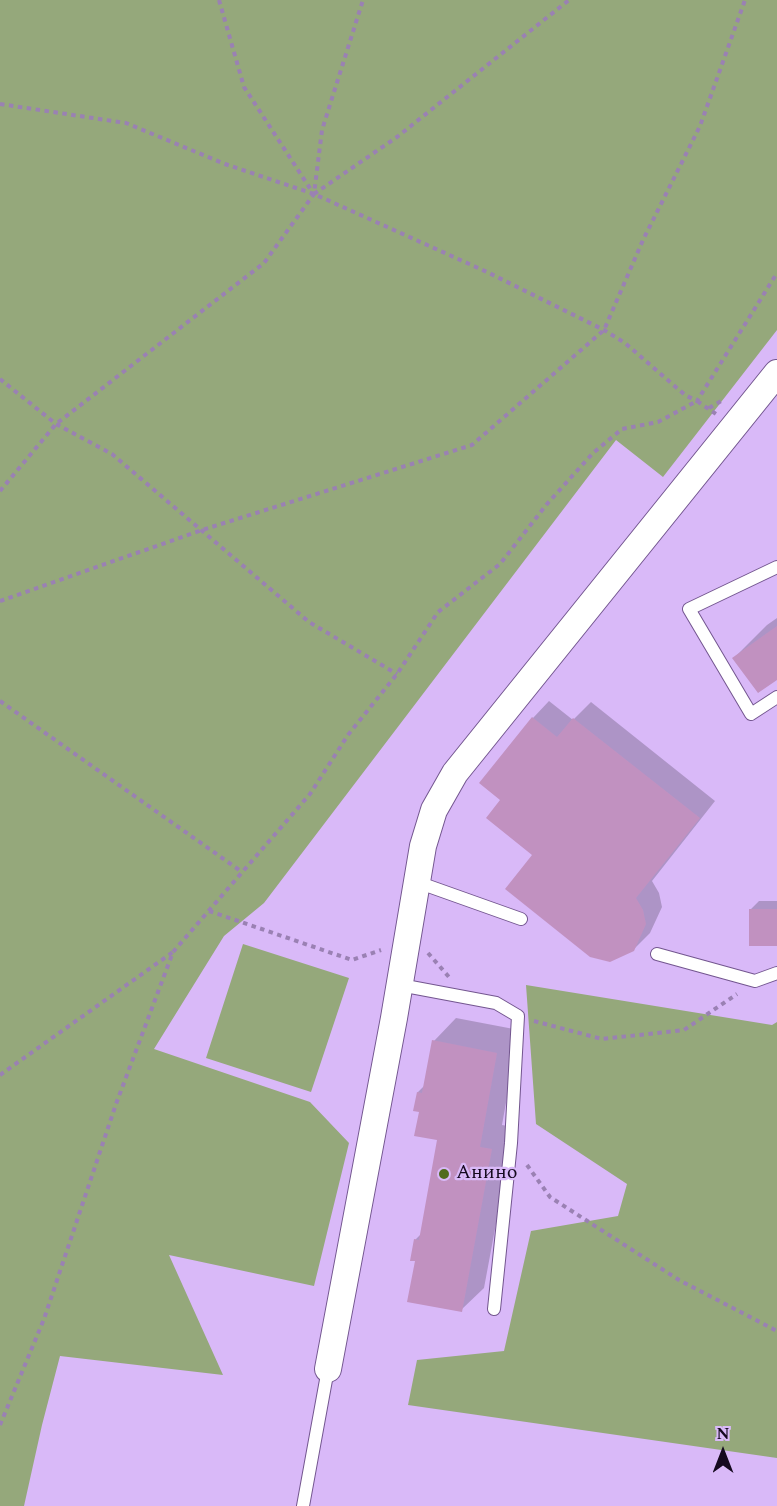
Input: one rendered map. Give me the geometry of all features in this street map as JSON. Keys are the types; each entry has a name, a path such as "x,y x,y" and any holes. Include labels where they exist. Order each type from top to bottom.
{"street":[{"path":"328,1369 400,985 423,846 434,810 455,773 777,373"}],"lane":[{"path":"777,567 689,609 751,714 777,697"},
{"path":"417,882 469,899 521,920"},
{"path":"657,954 755,981 777,974"},
{"path":"400,985 496,1003 518,1016 511,1143 494,1309"},
{"path":"303,1506 328,1369"}],"path":[{"path":"219,0 244,87 314,194"},
{"path":"314,194 322,130 363,0"},
{"path":"0,491 56,423 264,263 314,194 397,137 569,0"},
{"path":"0,601 202,530 472,445 604,330 643,240 700,126 745,0"},
{"path":"0,104 126,123 225,164 314,194 487,272 604,330 625,343 685,395 708,408"},
{"path":"0,1075 173,952 310,794 348,735 398,674 438,612 500,564 547,504 593,453 622,429 658,422 697,401 777,273"},
{"path":"0,379 56,423 112,454 309,622 398,674"},
{"path":"0,701 242,872"},
{"path":"209,911 352,960 407,942 421,944 468,997"},
{"path":"0,1425 44,1319 116,1104 173,952"},
{"path":"518,1016 602,1039 684,1030 755,981"},
{"path":"511,1143 550,1197 679,1280 777,1331"}],"green space":[{"path":"0,0 777,0 777,330 663,477 616,440 264,903 224,936 154,1049 310,1102 349,1143 314,1286 169,1255 223,1375 60,1356 24,1506 0,1506"},
{"path":"243,944 349,978 311,1092 206,1058"},
{"path":"526,985 772,1025 777,1022 777,1458 408,1405 417,1360 504,1351 531,1231 618,1216 627,1184 536,1124"}],"building":[{"path":"777,626 777,680 758,693 732,658"},
{"path":"532,717 557,737 573,718 700,818 636,898 643,910 646,924 634,951 610,962 590,957 505,889 532,855 486,818 500,800 479,783"},
{"path":"749,909 777,909 777,946 749,946"},
{"path":"432,1040 497,1053 480,1147 492,1149 462,1312 407,1302 415,1261 410,1261 414,1239 419,1240 437,1140 414,1136 419,1112 413,1111 417,1092 422,1093"}],"place":[{"name":"Анино","path":"444,1174"}]}
